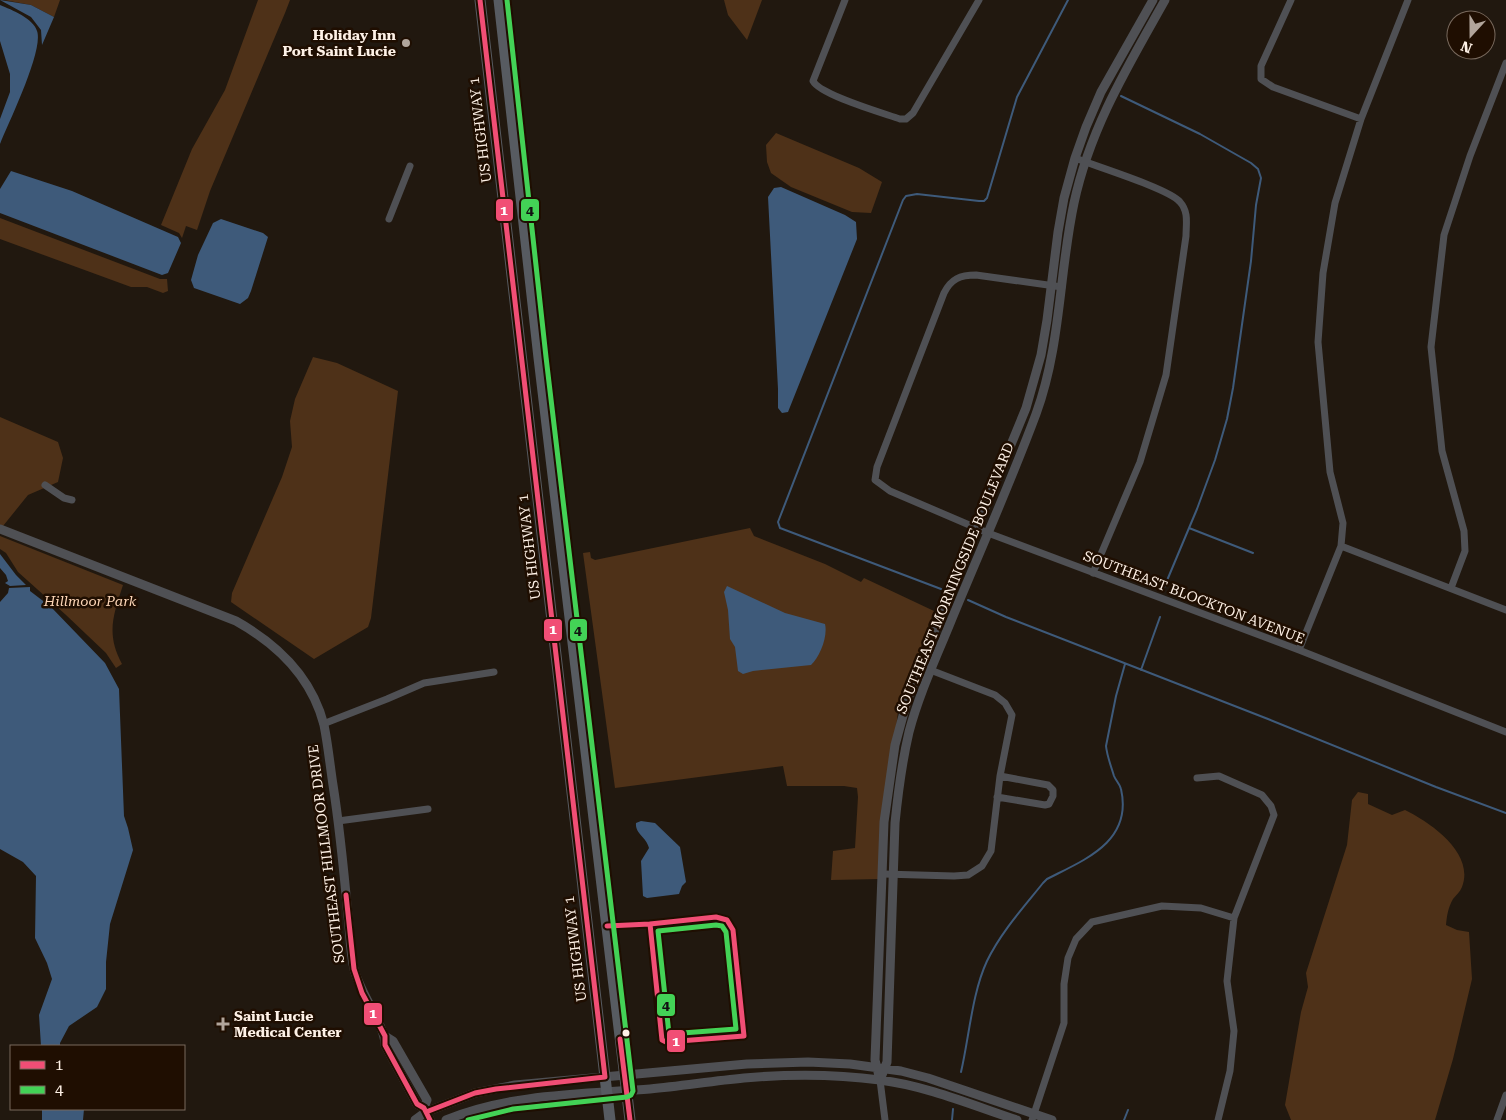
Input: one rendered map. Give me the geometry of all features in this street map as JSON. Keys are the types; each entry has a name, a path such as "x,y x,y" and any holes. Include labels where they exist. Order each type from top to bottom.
{"main road":[{"name":"US HIGHWAY 1","path":"480,0 610,1120"},
{"path":"499,0 580,706 630,1120"},
{"path":"509,244 519,258 530,264"},
{"path":"512,275 522,282 533,297"},
{"path":"557,662 567,675 577,678"},
{"path":"559,683 569,688 580,706"}],"street":[{"path":"844,0 813,82 816,86 835,96 900,119 906,119 913,113 979,0"},
{"name":"SOUTHEAST MORNINGSIDE BOULEVARD","path":"882,1069 875,1060 884,822 899,728 920,666 1026,408 1041,356 1064,198 1075,158 1101,92 1153,0"},
{"name":"SOUTHEAST MORNINGSIDE BOULEVARD","path":"880,1080 882,1069 887,1062 895,823 902,767 910,731 931,670 1036,413 1051,358 1068,233 1085,162 1095,132 1110,98 1165,0"},
{"path":"1291,0 1261,66 1261,79 1274,87 1361,119"},
{"path":"1299,650 1341,546 1343,523 1330,472 1318,342 1323,273 1335,203 1361,119 1408,0"},
{"path":"1118,63 1126,69"},
{"path":"1451,588 1465,551 1464,531 1442,451 1431,347 1444,235 1470,156 1506,63"},
{"path":"1075,158 1164,192 1180,202 1187,215 1186,236 1166,375 1140,462 1093,572"},
{"path":"389,219 410,166"},
{"name":"SOUTHEAST BLOCKTON AVENUE","path":"1051,285 969,275 962,276 951,282 944,293 877,467 876,480 890,491 978,528 1299,650 1506,732"},
{"path":"1051,285 1062,287"},
{"path":"45,485 64,498 72,500"},
{"name":"SOUTHEAST HILLMOOR DRIVE","path":"0,529 236,621 258,634 281,652 302,678 312,694 323,724 338,821 354,968 362,993 385,1036 393,1041 426,1100 427,1114"},
{"path":"1341,546 1506,610"},
{"path":"883,874 968,875 982,866 991,851 1000,776 1012,715 1005,703 995,695 920,666"},
{"path":"323,724 424,683 494,672"},
{"path":"892,765 902,767"},
{"path":"997,797 1044,805 1051,801 1053,796 1053,790 1048,785 1000,776"},
{"path":"1197,778 1219,776 1262,795 1272,806 1274,815 1234,918 1227,981 1234,1031 1230,1071 1218,1120"},
{"path":"338,821 428,809"},
{"path":"1033,1117 1064,1023 1064,984 1068,958 1076,939 1092,922 1162,906 1201,908 1234,918"},
{"path":"879,972 890,972"},
{"path":"415,1120 475,1093 496,1089 747,1064 808,1062 882,1069 928,1078 1033,1117 1052,1120"},
{"path":"446,1120 464,1112 512,1101 745,1078 808,1074 880,1080 926,1090 1017,1120"},
{"path":"880,1080 885,1120"},
{"path":"1497,1120 1506,1096"}],"green space":[{"path":"4,0 60,0 54,17 31,5"},
{"path":"258,0 290,0 210,191 197,230 186,226 182,238 179,233 161,225 192,149 225,90"},
{"path":"724,0 762,0 747,40 728,15"},
{"path":"776,133 859,168 882,182 871,213 852,212 791,187 771,173 767,162 766,145"},
{"path":"0,218 160,279 167,279 168,291 163,293 147,287 131,287 0,239"},
{"path":"313,357 337,363 398,391 371,618 368,627 314,659 231,602 232,593 282,477 292,447 290,421 295,399"},
{"path":"0,417 58,442 63,458 58,482 28,495 3,526 0,525"},
{"path":"750,528 754,536 825,564 861,582 864,578 934,611 898,711 879,879 831,880 833,851 855,848 857,788 844,786 787,786 783,766 615,788 583,553 590,552 591,558 595,560"},
{"name":"Hillmoor Park","path":"0,536 123,585 116,606 113,625 114,643 122,664 116,668 106,653 18,572 6,553 0,549"},
{"path":"1358,792 1368,794 1368,804 1392,815 1405,810 1427,823 1438,831 1457,851 1462,862 1464,874 1462,887 1450,905 1446,925 1457,930 1469,932 1472,979 1453,1059 1435,1120 1291,1120 1285,1105 1301,1012 1308,987 1306,973 1347,845 1352,800"}],"water":[{"path":"0,0 31,5 54,17 42,45 41,30 31,17"},
{"path":"0,5 22,15 31,22 37,31 38,40 31,69 0,144 0,119 10,92 10,74 0,41"},
{"path":"11,171 72,191 178,237 181,243 168,273 162,275 0,213 0,189"},
{"path":"781,187 845,215 856,222 857,239 788,412 782,413 778,408 768,197 774,188"},
{"path":"221,219 263,233 268,237 251,291 248,298 240,304 194,288 191,280 198,255 213,223"},
{"path":"0,554 26,585 10,586 5,583 8,581 0,568"},
{"path":"727,586 785,613 825,624 826,629 820,652 811,665 753,671 743,674 738,671 735,647 730,639 728,610 724,592"},
{"path":"30,587 30,591 51,607 105,663 119,689 124,816 133,850 110,924 106,962 106,989 97,1007 69,1026 60,1045 41,1045 39,1015 52,979 47,963 35,938 36,876 23,862 0,849 0,602 8,593 9,588"},
{"path":"641,821 655,823 680,847 686,882 679,894 647,898 643,896 641,861 649,848 636,827 636,823"},
{"path":"42,1110 84,1110 83,1120 42,1120"}],"waterway":[{"path":"941,589 780,528 778,522 903,200 906,196 917,194 979,201 984,201 987,198 1017,97 1068,0"},
{"path":"1121,96 1200,134 1251,163 1258,169 1261,178 1256,205 1251,261 1227,419 1215,460 1197,509 1163,590"},
{"path":"1189,528 1253,553"},
{"path":"968,600 1006,617 1506,813"},
{"path":"1141,670 1160,617"},
{"path":"961,1072 978,987 987,961 999,940 1047,879 1090,856 1102,847 1113,836 1120,823 1123,807 1121,789 1114,776 1106,746 1116,696 1125,664"},
{"path":"952,1120 953,1109"},
{"path":"1124,1120 1128,1110"}],"transit line":[{"name":"1","path":"426,1112 475,1093 605,1077 480,0"},
{"name":"4","path":"468,1120 513,1109 627,1097 633,1091 546,357 507,0"},
{"name":"1","path":"346,895 354,969 362,993 385,1036 385,1045 417,1104 424,1108 430,1120"},
{"name":"1","path":"716,917 727,920 733,930 744,1036 666,1042 662,1040 650,924 716,917"},
{"name":"1","path":"607,926 650,924"},
{"name":"4","path":"716,925 722,926 726,932 736,1029 669,1034 658,931 716,925"},
{"name":"1","path":"620,1039 630,1120"}],"place":[{"name":"Holiday Inn Port Saint Lucie","path":"406,43"},
{"name":"Saint Lucie Medical Center","path":"223,1024"}]}
